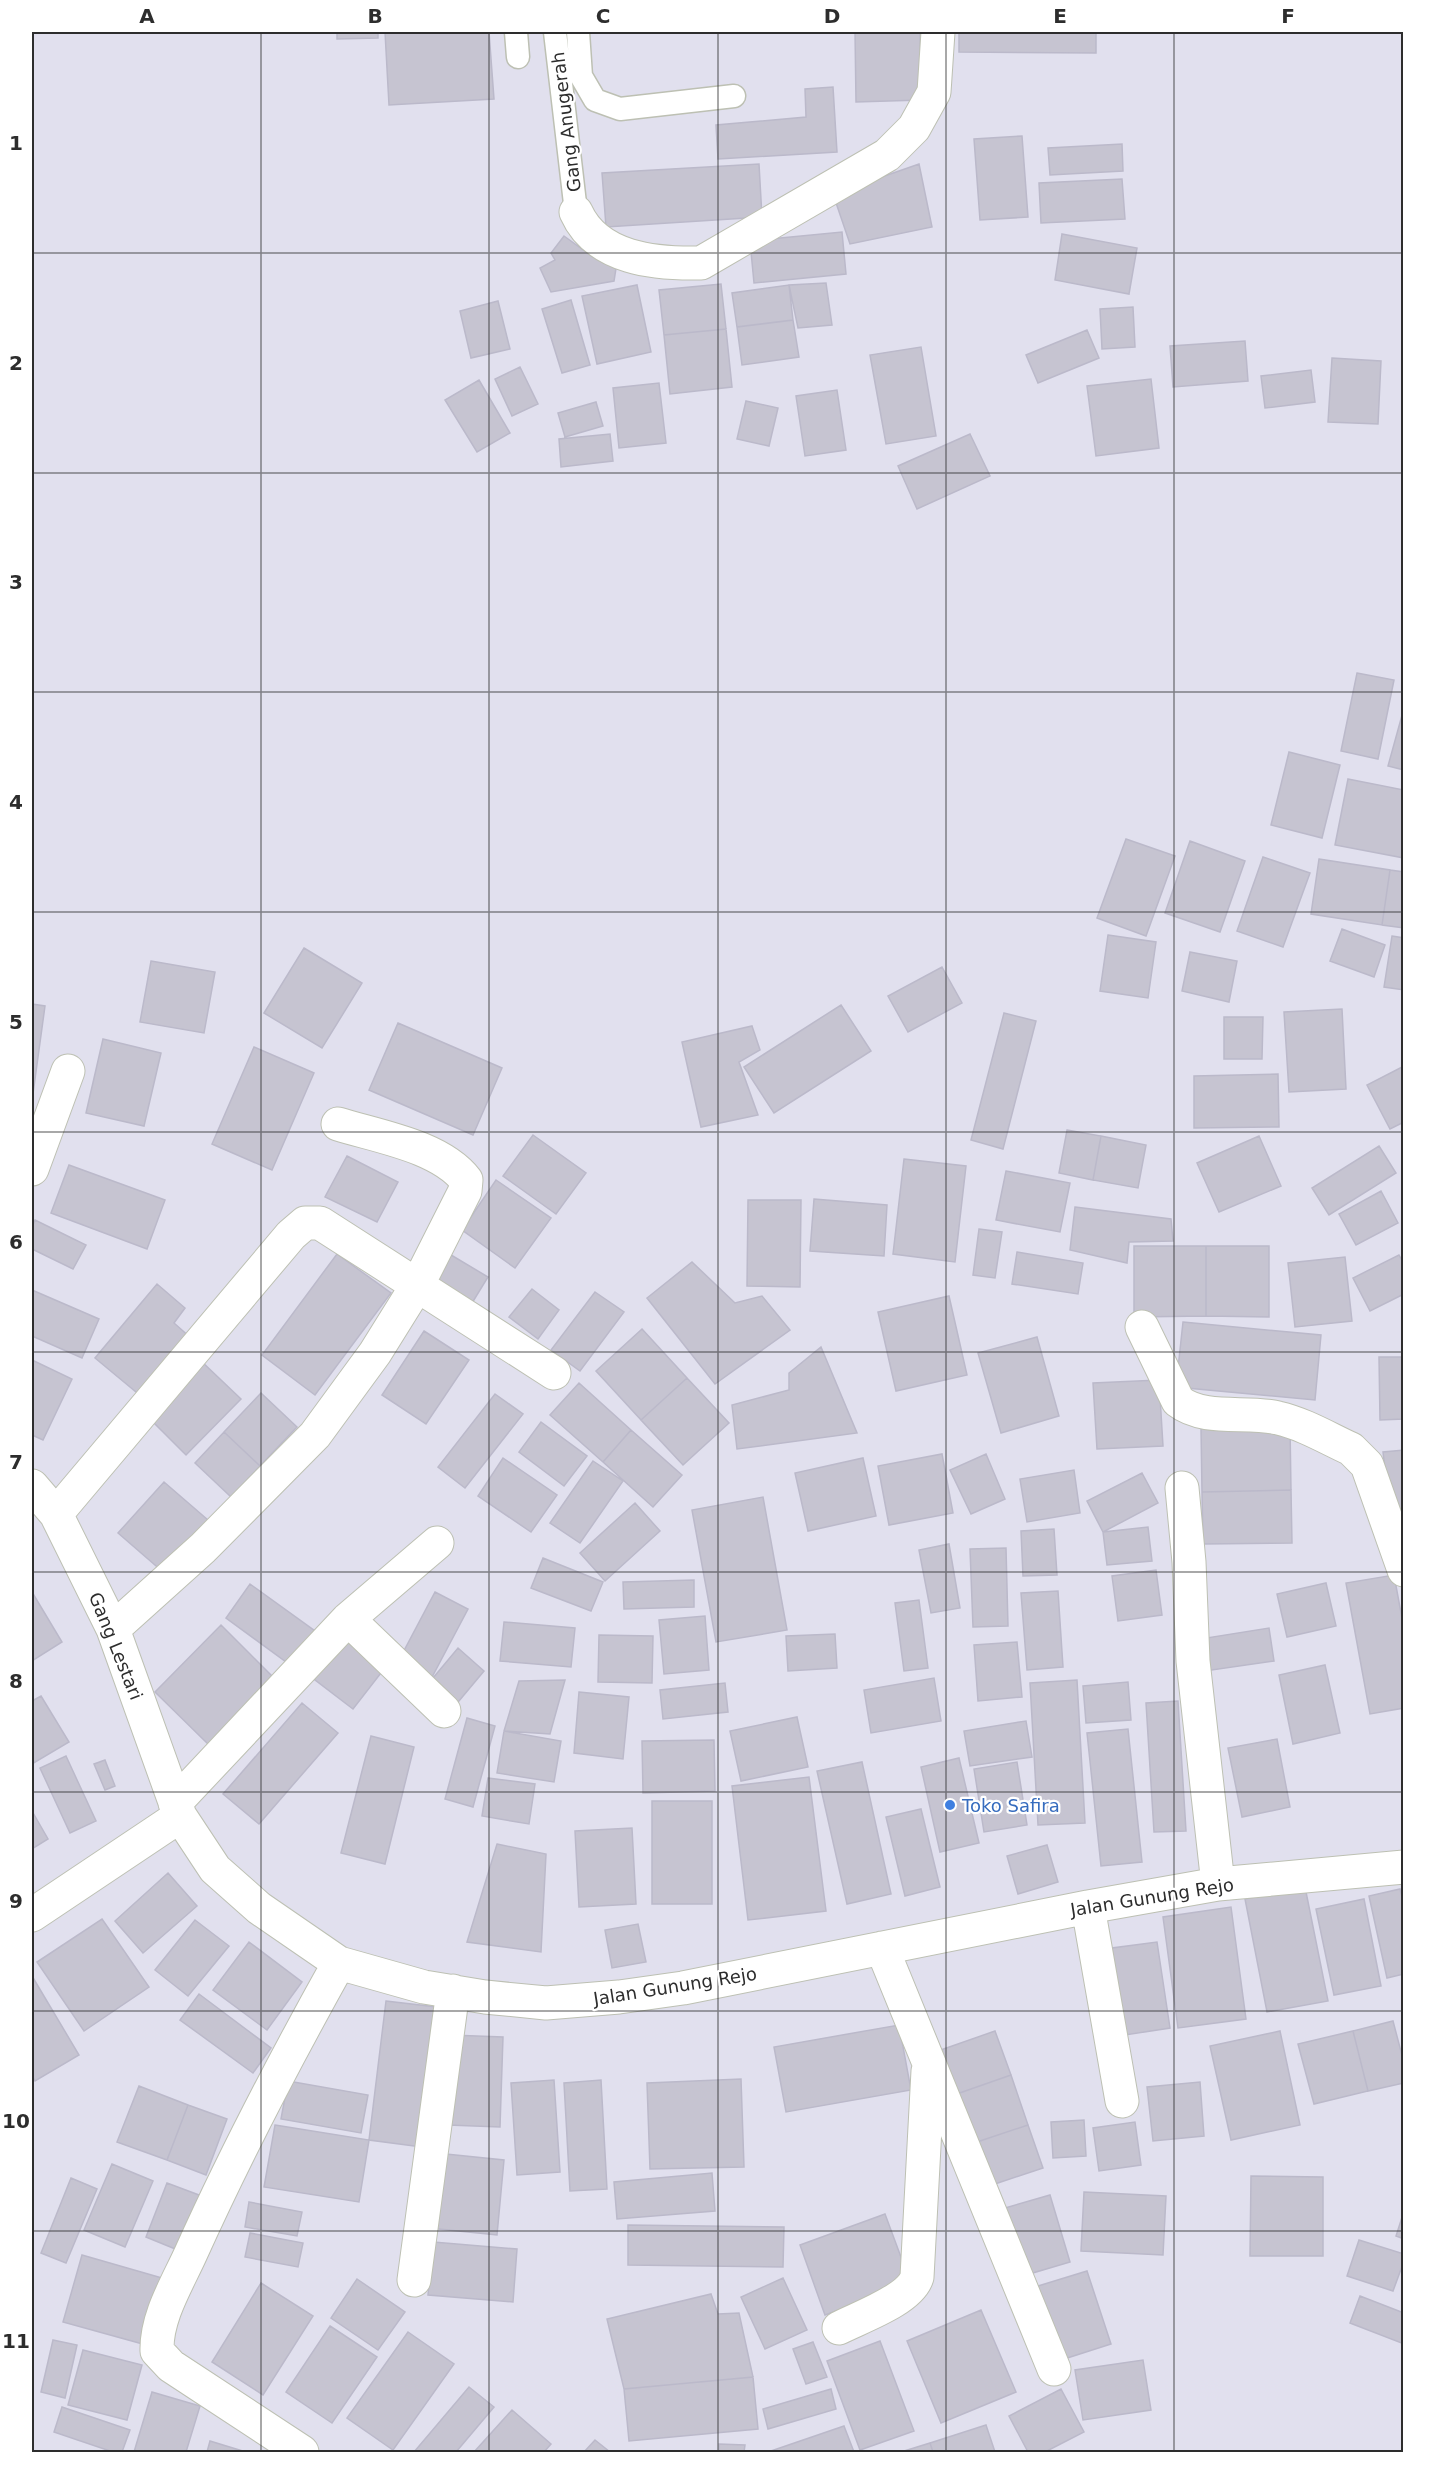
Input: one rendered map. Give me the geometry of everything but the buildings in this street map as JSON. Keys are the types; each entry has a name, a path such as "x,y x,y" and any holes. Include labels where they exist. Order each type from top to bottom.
{"street":[{"path":"576,212 583,227 598,242 632,256 665,264 701,263 887,155 914,128 934,92 938,32"},
{"path":"32,1169 68,1071"},
{"path":"113,1629 203,1548 315,1435 375,1353 418,1284 465,1191 466,1180 460,1172 417,1148 338,1124"},
{"path":"56,1514 291,1235 305,1223 320,1223 554,1373"},
{"path":"1142,1327 1178,1401 1187,1408 1200,1412 1264,1415 1281,1419 1351,1449 1361,1457 1367,1465 1404,1570"},
{"name":"Gang Lestari","path":"32,1486 56,1514 113,1629 177,1809"},
{"path":"1182,1488 1189,1562 1193,1661 1218,1884"},
{"path":"32,1915 177,1809 348,1619 437,1543"},
{"path":"348,1619 444,1711"},
{"name":"Jalan Gunung Rejo","path":"177,1809 215,1869 259,1908 339,1963 424,1987 546,2003 619,1997 683,1988 1088,1906 1218,1884 1404,1867"},
{"path":"1088,1906 1122,2101"},
{"path":"882,1948 1054,2369"},
{"path":"302,2452 171,2366 157,2351 157,2338 163,2316 220,2189 284,2061 339,1963"},
{"path":"414,2280 453,1991"},
{"path":"839,2328 895,2300 915,2284 929,2061"}],"lane":[{"path":"516,32 518,57"},
{"name":"Gang Anugerah","path":"555,32 576,212"},
{"path":"578,32 581,76 595,100 620,109 734,96"}],"place":[{"name":"Toko Safira","path":"950,1805"}]}
